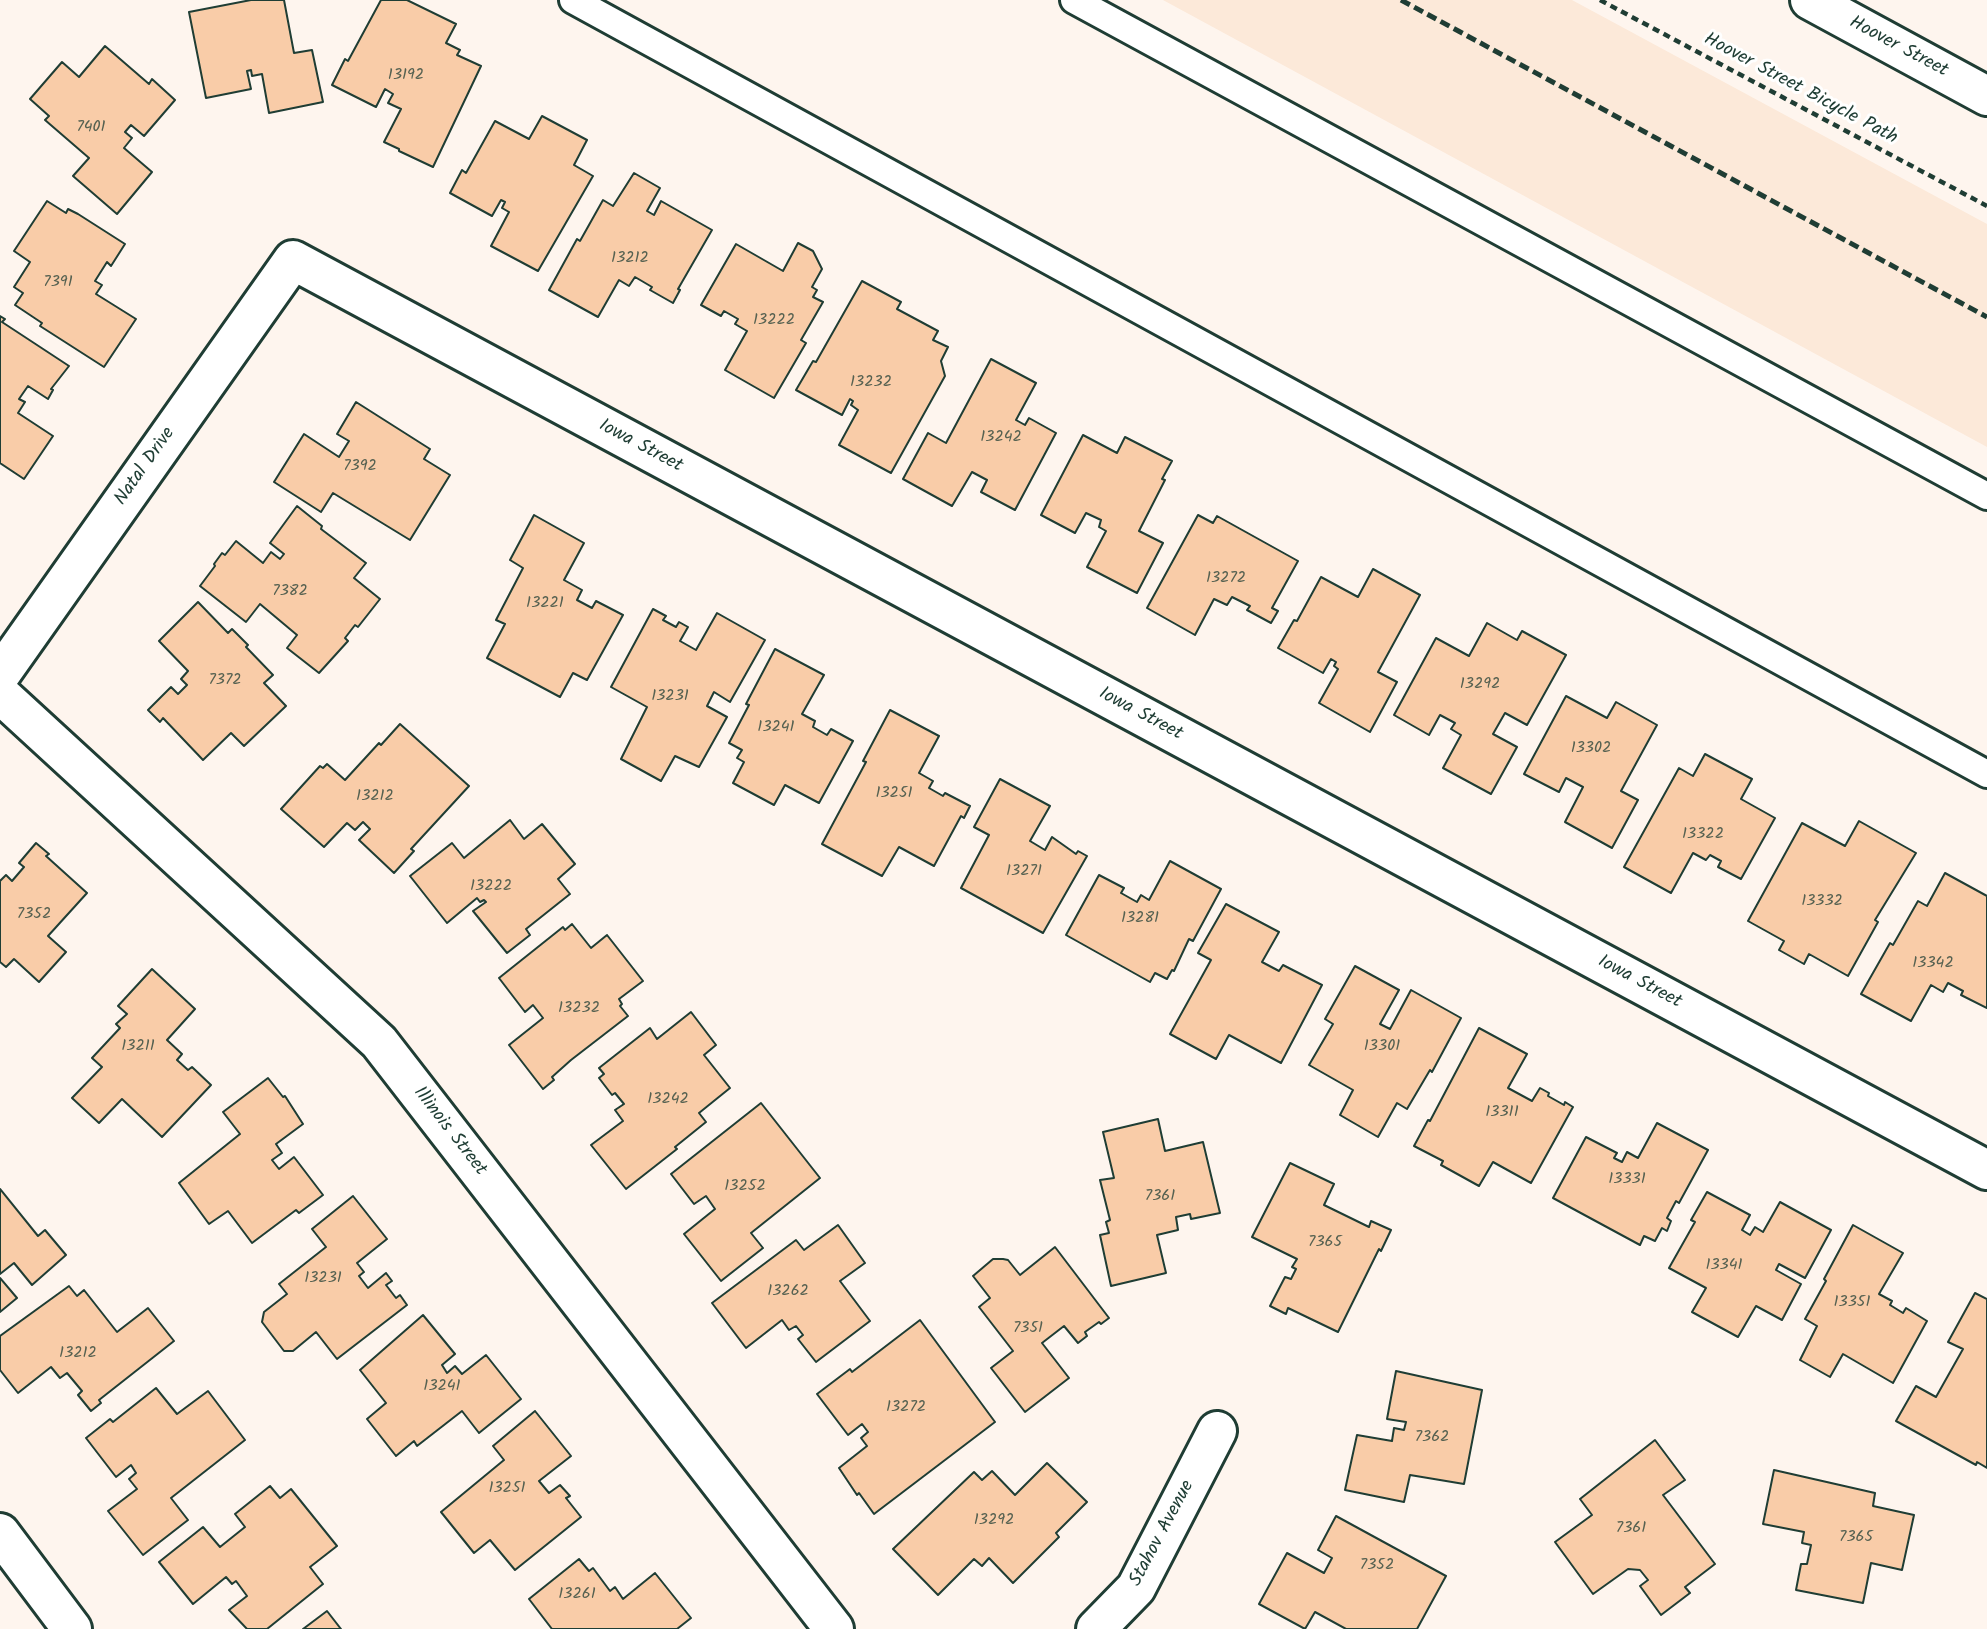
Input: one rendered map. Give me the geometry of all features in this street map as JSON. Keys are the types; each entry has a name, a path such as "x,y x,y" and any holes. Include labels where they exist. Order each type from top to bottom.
{"street":[{"name":"Hoover Street","path":"1810,0 1987,96"},
{"name":"Natal Drive","path":"0,675 293,260"},
{"name":"Iowa Street","path":"293,260 1987,1170"},
{"name":"Illinois Street","path":"0,694 379,1042 834,1629"},
{"name":"Stahov Avenue","path":"1096,1629 1136,1588 1217,1431"},
{"path":"0,1533 72,1629"}],"lane":[{"path":"573,0 1987,774"},
{"path":"1074,0 1987,496"}],"path":[{"name":"Hoover Street Bicycle Path","path":"1601,0 1987,206"}],"shaded area":[{"path":"1163,0 1572,0 1987,224 1987,447"}],"building":[{"path":"251,0 284,0 294,53 312,50 323,102 269,113 262,74 252,76 251,70 247,71 251,89 206,98 189,12"},
{"path":"381,0 407,0 456,24 446,43 460,50 457,55 481,66 433,167 384,142 401,109 388,103 393,94 385,89 376,107 332,85"},
{"path":"105,46 149,84 152,79 175,100 144,136 131,125 125,132 132,138 124,148 152,172 117,214 73,176 89,158 45,120 49,116 30,99 62,62 79,77"},
{"path":"542,116 587,140 574,165 593,176 538,271 491,246 509,212 502,208 505,202 501,200 492,216 450,193 462,170 466,173 495,121 529,139"},
{"path":"634,173 660,188 647,211 654,215 661,201 712,230 678,289 680,290 673,303 650,290 652,287 635,277 629,286 619,280 598,317 549,290 577,239 580,241 603,200 613,206"},
{"path":"47,201 66,213 68,209 78,214 125,244 111,266 107,262 95,281 102,285 96,294 136,319 104,367 40,326 42,323 15,305 23,293 14,287 30,262 14,251"},
{"path":"798,243 813,251 822,269 812,287 817,290 813,297 823,302 801,340 806,343 774,398 725,370 747,331 735,324 738,319 724,311 721,316 701,305 736,244 783,271"},
{"path":"862,281 901,302 897,309 938,331 933,340 948,347 941,361 945,376 891,473 839,445 858,410 851,405 853,401 850,399 842,415 796,390 813,361 816,362"},
{"path":"0,316 5,319 2,322 69,366 51,389 53,390 48,399 28,386 19,399 25,402 18,413 53,436 24,479 0,463"},
{"path":"991,359 1036,383 1016,420 1025,425 1029,418 1056,433 1015,510 981,492 987,480 972,472 952,506 903,479 928,433 946,443"},
{"path":"356,402 430,449 424,459 450,475 410,540 333,493 321,512 274,482 304,434 339,457 349,441 337,434"},
{"path":"1083,435 1117,453 1125,437 1172,461 1139,531 1163,543 1137,593 1087,567 1106,531 1099,527 1101,520 1086,513 1075,533 1041,515"},
{"path":"297,506 322,526 321,529 366,563 354,578 380,599 358,627 355,625 345,638 348,641 319,673 287,648 297,635 260,604 246,622 200,586 222,553 225,555 236,541 263,563 271,552 280,559 284,554 270,543"},
{"path":"534,515 584,543 564,580 582,590 577,600 592,608 596,601 623,615 587,680 573,673 560,697 487,658 505,624 496,620 523,568 510,560"},
{"path":"1198,515 1213,523 1217,516 1298,561 1272,608 1278,611 1271,623 1247,610 1250,606 1232,597 1227,605 1214,599 1195,635 1147,608"},
{"path":"1373,569 1420,595 1378,672 1397,682 1370,732 1319,703 1338,669 1334,666 1336,662 1331,659 1323,673 1278,648 1294,620 1297,621 1321,577 1358,597"},
{"path":"198,602 228,633 232,629 248,645 246,647 273,675 264,683 286,706 244,746 231,733 203,760 163,718 160,722 148,710 171,687 178,694 187,685 181,679 188,671 159,641"},
{"path":"653,609 666,616 663,620 676,627 679,622 688,627 680,641 696,650 717,613 765,640 730,702 714,692 707,706 727,717 699,767 675,756 661,781 621,759 647,707 611,687"},
{"path":"1487,623 1517,640 1522,631 1566,655 1527,725 1505,713 1493,734 1517,747 1491,794 1443,768 1461,735 1451,729 1455,723 1440,715 1429,735 1394,715 1436,638 1469,656"},
{"path":"775,649 824,675 802,714 815,721 813,727 827,735 831,729 853,741 819,803 785,785 774,805 733,783 744,762 737,758 742,750 729,743"},
{"path":"1566,696 1607,718 1616,702 1657,725 1621,791 1638,800 1612,848 1565,822 1583,787 1566,778 1559,792 1524,774"},
{"path":"890,710 939,736 919,773 933,781 929,788 970,806 964,818 961,816 934,866 899,847 882,876 822,844 866,762 863,761"},
{"path":"400,724 469,786 411,849 414,851 394,873 359,840 370,829 363,822 355,830 347,823 324,847 281,809 320,766 323,768 327,764 345,780"},
{"path":"1705,754 1752,779 1741,799 1775,818 1741,879 1718,867 1721,861 1710,855 1706,860 1693,853 1671,893 1624,867 1679,768 1693,776"},
{"path":"1000,779 1050,806 1030,841 1045,850 1052,837 1076,854 1078,851 1087,856 1043,933 961,888 989,835 974,827"},
{"path":"510,820 524,839 542,824 575,864 558,879 570,894 526,929 530,935 507,953 473,911 486,902 484,900 480,902 477,898 447,923 410,876 452,843 464,858"},
{"path":"1859,821 1916,853 1875,920 1878,922 1848,976 1809,954 1804,964 1779,950 1784,941 1748,921 1802,823 1845,846"},
{"path":"36,843 49,854 46,856 87,893 48,936 66,952 39,982 14,959 6,967 0,962 0,881 6,875 12,881 24,867 19,863"},
{"path":"1170,861 1221,889 1193,941 1189,939 1174,971 1172,970 1167,979 1155,973 1150,982 1066,935 1099,875 1124,888 1121,893 1137,902 1141,895 1149,900"},
{"path":"1945,873 1987,896 1987,1008 1961,995 1963,991 1948,983 1943,992 1931,985 1911,1021 1861,994 1918,901 1927,906"},
{"path":"1226,904 1279,932 1262,962 1279,971 1283,965 1322,985 1281,1063 1229,1035 1216,1059 1170,1034 1211,960 1198,953"},
{"path":"572,924 591,948 607,935 643,981 619,999 622,1004 620,1006 628,1016 571,1060 543,1089 509,1045 543,1018 533,1005 525,1012 499,978 563,927 565,930"},
{"path":"1355,966 1399,990 1380,1024 1390,1029 1411,990 1461,1018 1432,1072 1430,1070 1407,1109 1397,1103 1378,1137 1340,1115 1353,1090 1309,1065 1333,1024 1325,1019"},
{"path":"152,969 195,1009 167,1040 182,1054 177,1060 188,1070 192,1067 211,1085 162,1137 122,1099 99,1123 72,1098 102,1067 92,1058 120,1028 116,1024 127,1014 118,1006"},
{"path":"691,1012 716,1045 704,1055 730,1088 699,1113 706,1122 626,1189 591,1145 623,1121 615,1110 624,1104 615,1093 612,1095 599,1078 604,1074 599,1068 650,1028 657,1039"},
{"path":"1479,1028 1527,1054 1508,1088 1532,1101 1540,1088 1549,1093 1548,1096 1573,1107 1531,1183 1493,1162 1479,1186 1441,1165 1443,1161 1414,1146"},
{"path":"268,1078 283,1097 285,1096 303,1124 276,1144 282,1153 272,1160 279,1169 294,1157 323,1195 299,1213 296,1210 252,1243 228,1211 209,1224 179,1183 240,1134 223,1112"},
{"path":"761,1103 820,1178 751,1233 763,1248 721,1281 684,1234 715,1209 706,1196 694,1204 671,1174"},
{"path":"1158,1119 1165,1151 1203,1142 1220,1213 1191,1219 1190,1214 1176,1217 1178,1230 1157,1235 1166,1273 1111,1286 1100,1235 1109,1233 1106,1222 1110,1220 1100,1180 1114,1178 1103,1132"},
{"path":"1657,1123 1708,1150 1679,1203 1676,1201 1667,1218 1671,1221 1667,1231 1662,1228 1655,1241 1644,1236 1640,1245 1553,1198 1586,1137 1617,1153 1614,1158 1622,1162 1627,1152 1638,1158"},
{"path":"1290,1163 1334,1184 1324,1205 1369,1227 1371,1221 1391,1230 1338,1332 1288,1308 1286,1314 1270,1306 1285,1277 1291,1279 1296,1269 1292,1267 1297,1259 1252,1237"},
{"path":"0,1189 38,1236 45,1230 66,1255 32,1285 14,1263 0,1274"},
{"path":"1707,1192 1750,1215 1742,1230 1750,1235 1755,1227 1763,1232 1780,1202 1831,1230 1805,1278 1779,1264 1776,1270 1801,1284 1782,1320 1756,1306 1738,1337 1692,1312 1706,1288 1669,1268 1695,1222 1691,1220"},
{"path":"353,1196 387,1239 357,1263 364,1272 359,1276 368,1288 386,1273 392,1281 386,1285 396,1298 400,1295 407,1305 337,1359 316,1332 293,1351 284,1351 262,1322 264,1312 287,1294 279,1284 326,1247 312,1229"},
{"path":"838,1225 865,1263 840,1281 870,1321 816,1362 798,1339 803,1335 796,1326 789,1330 782,1320 746,1348 712,1303 796,1240 804,1250"},
{"path":"1853,1225 1903,1253 1879,1294 1892,1301 1890,1305 1903,1313 1906,1308 1927,1321 1893,1383 1843,1354 1830,1377 1800,1360 1817,1326 1805,1319"},
{"path":"1055,1247 1109,1318 1085,1332 1087,1336 1078,1343 1064,1326 1042,1343 1069,1378 1025,1412 991,1368 1013,1351 979,1307 990,1298 973,1276 993,1259 1008,1260 1020,1275"},
{"path":"0,1278 17,1298 0,1312"},
{"path":"69,1286 77,1296 84,1290 117,1332 148,1308 174,1341 99,1400 101,1403 91,1411 78,1395 82,1391 67,1373 60,1378 51,1367 18,1393 0,1370 0,1336"},
{"path":"1975,1293 1987,1299 1987,1468 1977,1462 1976,1465 1896,1421 1916,1386 1936,1397 1963,1349 1948,1342"},
{"path":"423,1315 455,1354 442,1365 447,1373 455,1366 462,1374 486,1355 521,1399 479,1433 462,1411 417,1446 414,1441 396,1456 367,1419 386,1403 360,1370"},
{"path":"920,1320 995,1422 874,1514 839,1468 867,1446 861,1438 868,1432 862,1424 848,1435 817,1394 850,1369 852,1372"},
{"path":"1396,1371 1482,1390 1464,1484 1410,1475 1404,1502 1345,1490 1357,1435 1392,1441 1394,1428 1404,1430 1406,1422 1387,1419"},
{"path":"156,1388 177,1414 208,1391 245,1440 171,1498 188,1520 143,1555 108,1511 137,1489 129,1479 136,1473 131,1465 116,1477 86,1438 110,1419 113,1422"},
{"path":"535,1411 571,1456 539,1481 549,1493 560,1485 570,1496 566,1498 581,1517 515,1570 490,1540 474,1553 441,1512 504,1460 493,1446"},
{"path":"1655,1440 1685,1480 1663,1495 1715,1564 1685,1587 1690,1593 1661,1615 1640,1586 1648,1580 1640,1570 1628,1569 1593,1594 1555,1542 1592,1515 1580,1499"},
{"path":"1047,1463 1087,1502 1056,1533 1059,1537 1013,1583 989,1558 982,1566 974,1559 938,1595 893,1549 974,1472 982,1480 992,1471 1015,1495"},
{"path":"1774,1470 1875,1493 1873,1506 1914,1515 1902,1570 1871,1563 1863,1603 1796,1590 1801,1564 1807,1564 1811,1545 1802,1543 1804,1532 1763,1524"},
{"path":"270,1486 280,1498 291,1489 337,1546 310,1567 323,1584 267,1629 247,1629 229,1610 247,1596 236,1581 232,1584 226,1577 193,1604 159,1562 203,1527 220,1547 245,1527 235,1514"},
{"path":"1336,1516 1446,1576 1417,1629 1346,1629 1315,1612 1305,1629 1259,1604 1287,1553 1324,1573 1332,1558 1318,1550"},
{"path":"579,1559 589,1571 593,1568 610,1591 615,1587 623,1599 655,1573 691,1618 677,1629 552,1629 529,1599"},
{"path":"327,1611 341,1629 303,1629"}],"railway":[{"path":"1401,0 1987,317"}]}
